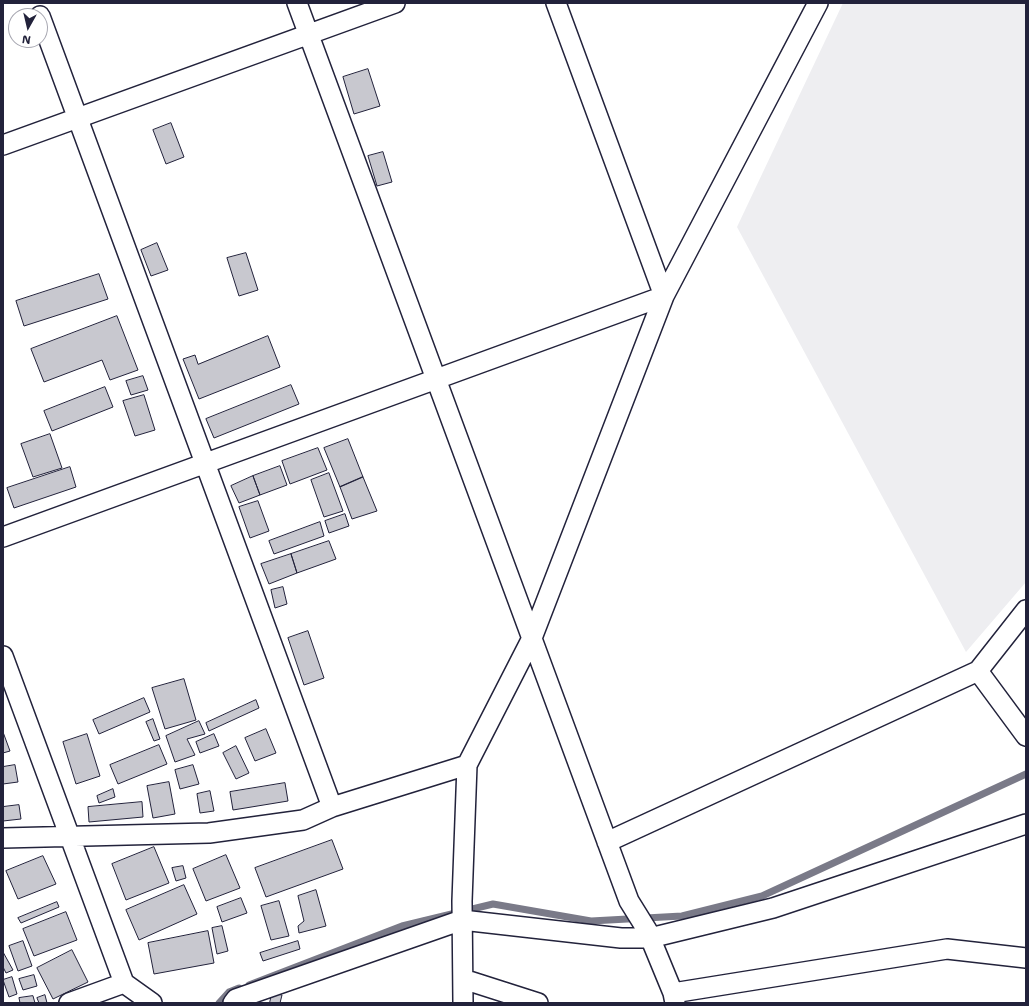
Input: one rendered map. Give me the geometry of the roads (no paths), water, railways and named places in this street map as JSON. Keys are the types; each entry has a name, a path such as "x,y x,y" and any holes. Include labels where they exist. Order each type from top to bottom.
{"street":[{"path":"297,3 629,901 649,934 674,998 947,949 1026,958"},
{"path":"3,145 395,3"},
{"path":"556,3 664,296"},
{"path":"463,1003 462,901 467,765 532,638 664,296 814,6"},
{"path":"48,37 332,807"},
{"path":"3,537 664,296"},
{"path":"607,842 978,671 1026,610"},
{"path":"3,656 124,983 152,1003"},
{"path":"978,671 1026,736"},
{"path":"3,838 69,835 209,833 303,820 332,807 467,765"},
{"path":"233,1003 236,999 462,920 621,938 649,934 773,908 1026,824"},
{"path":"463,979 538,1003"},
{"path":"69,1003 124,983"}],"waterway":[{"path":"249,985 402,926 493,904 591,921 682,916 762,896 1026,774"},
{"path":"219,1003 229,992 239,988"}]}
